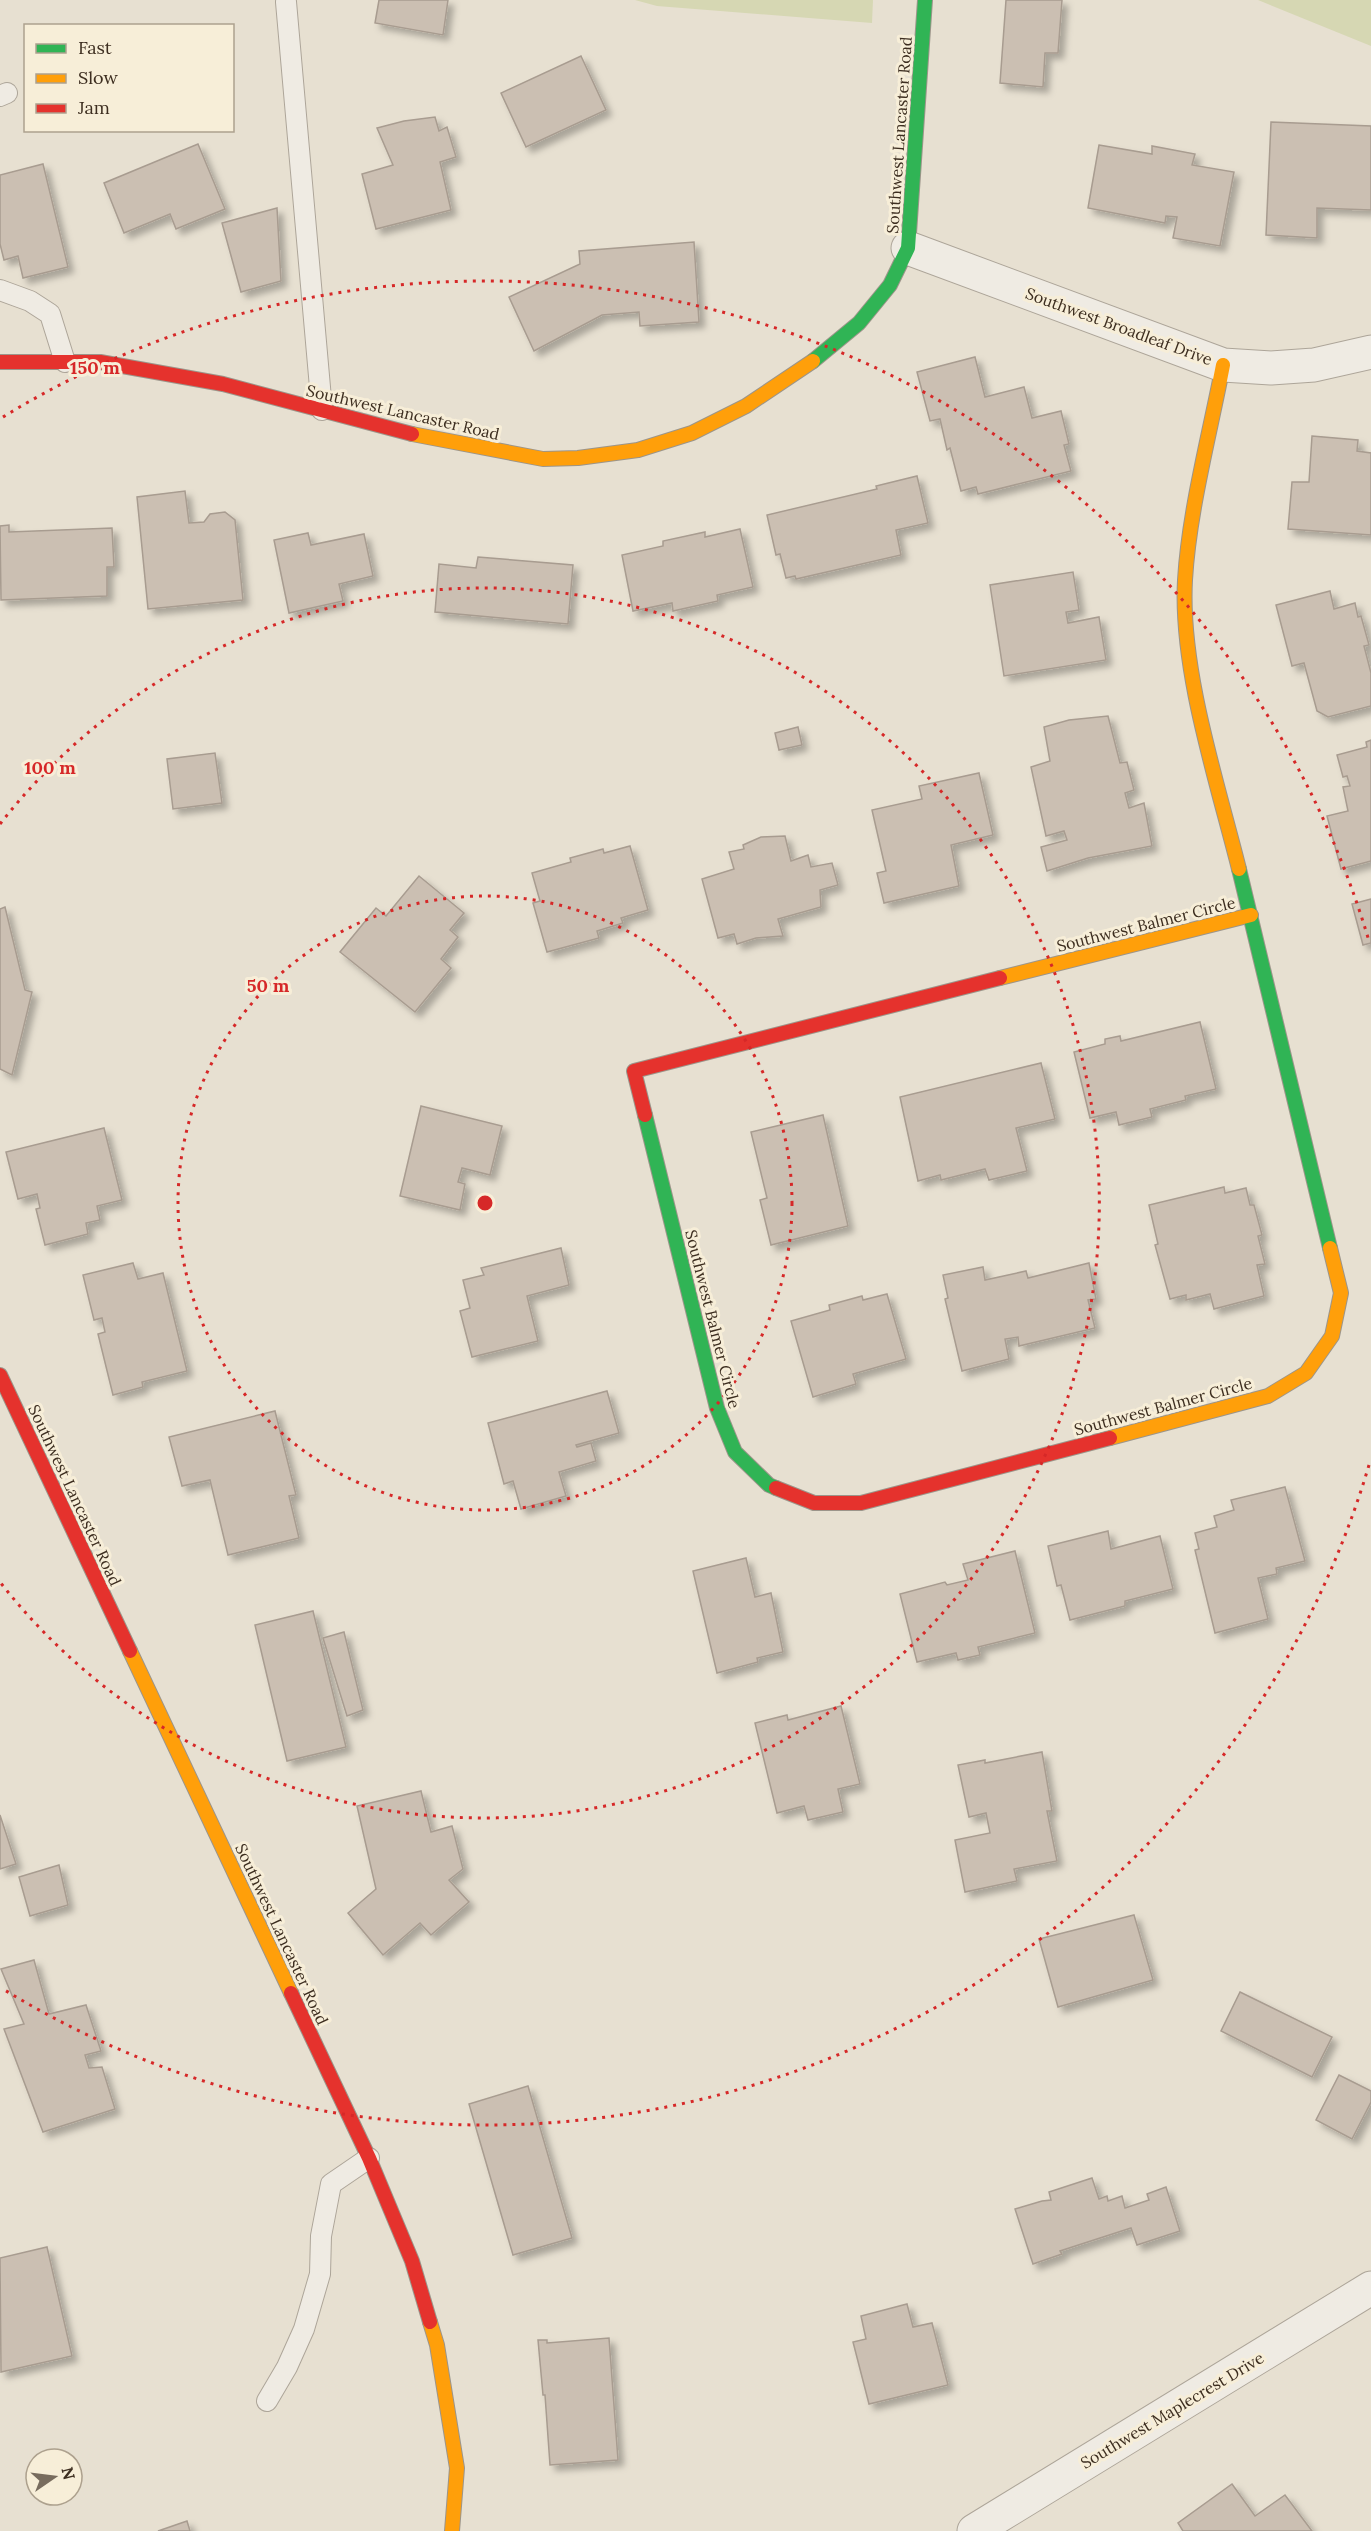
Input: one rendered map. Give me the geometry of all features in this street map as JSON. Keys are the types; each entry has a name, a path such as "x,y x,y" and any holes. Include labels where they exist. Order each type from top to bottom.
{"street":[{"name":"Southwest Lancaster Road","path":"0,362 100,362 223,384 418,436 543,459 578,458 638,450 692,433 746,406 809,365 859,322 890,285 908,248 925,0"},
{"name":"Southwest Broadleaf Drive","path":"908,248 1223,365 1270,368 1314,366 1371,352"},
{"name":"Southwest Balmer Circle","path":"1223,365 1195,510 1185,580 1187,633 1198,707 1251,915 1341,1293 1332,1336 1306,1373 1268,1395 861,1503 814,1503 769,1485 735,1452 717,1408 634,1071 1251,915"},
{"name":"Southwest Lancaster Road","path":"0,1375 369,2158 412,2261 437,2345 457,2468 452,2531"},
{"name":"Southwest Maplecrest Drive","path":"974,2531 1371,2288"}],"lane":[{"path":"286,2 322,410"},
{"path":"0,290 30,301 50,314 65,362"},
{"path":"267,2401 287,2367 320,2274 323,2216 331,2184 369,2158"}],"green space":[{"path":"635,0 873,0 872,23 657,6"},
{"path":"1258,0 1371,0 1371,46"}],"building":[{"path":"379,0 448,0 443,35 375,23"},
{"path":"1006,0 1062,0 1058,53 1045,53 1043,87 1000,83"},
{"path":"581,56 606,110 526,147 501,93"},
{"path":"435,117 439,131 447,127 456,157 440,162 451,210 376,229 362,174 393,165 377,128 404,121"},
{"path":"1271,122 1371,126 1371,210 1317,208 1317,238 1266,235"},
{"path":"198,144 225,209 176,229 170,214 124,233 104,183"},
{"path":"1099,145 1152,154 1152,146 1195,154 1192,165 1234,172 1220,246 1173,238 1177,217 1166,216 1165,223 1088,208"},
{"path":"43,164 68,267 23,278 18,256 4,260 0,244 0,175"},
{"path":"277,208 281,281 241,292 222,223"},
{"path":"694,242 699,322 640,326 639,312 602,315 534,351 509,297 580,264 579,251"},
{"path":"975,357 985,397 1024,387 1032,418 1061,411 1069,444 1064,445 1071,471 978,494 976,487 961,491 950,448 947,450 940,419 930,421 917,372"},
{"path":"1312,436 1358,440 1357,451 1371,453 1371,535 1288,529 1292,482 1309,482"},
{"path":"917,476 928,523 896,530 901,555 796,579 795,576 786,578 780,554 776,555 767,515 877,489 876,486"},
{"path":"185,491 189,523 204,522 210,514 225,512 235,520 243,600 148,609 137,497"},
{"path":"9,525 9,532 112,528 114,567 107,567 107,596 1,600 0,526"},
{"path":"740,529 753,587 717,595 718,601 673,611 672,603 633,611 622,555 663,546 663,541 705,532 705,537"},
{"path":"308,533 311,545 364,534 373,576 339,584 343,601 289,613 274,540"},
{"path":"478,557 573,565 568,624 435,612 439,564 476,568"},
{"path":"1073,572 1079,610 1066,612 1068,623 1099,617 1106,660 1004,676 990,585"},
{"path":"1330,591 1334,609 1355,603 1358,617 1361,616 1369,645 1364,646 1371,673 1371,706 1328,717 1317,711 1304,663 1292,666 1276,605"},
{"path":"1108,716 1120,763 1127,762 1134,790 1125,793 1129,808 1144,803 1152,846 1088,858 1047,871 1041,847 1067,840 1064,831 1046,836 1031,767 1050,761 1044,727 1069,720"},
{"path":"798,727 802,745 779,750 775,733"},
{"path":"1371,740 1371,861 1341,869 1327,816 1348,811 1343,787 1350,786 1347,776 1343,777 1337,755 1367,747 1366,742"},
{"path":"215,753 222,803 173,809 167,759"},
{"path":"979,773 993,835 951,845 959,886 884,903 877,873 886,871 872,810 922,799 919,786"},
{"path":"785,836 791,861 808,855 811,867 832,863 838,885 820,890 821,907 778,919 783,936 756,938 737,944 734,934 718,938 702,879 734,869 729,852 744,849 743,845 761,837"},
{"path":"630,846 648,910 621,918 623,923 597,931 599,938 547,952 533,903 540,901 532,873 571,862 570,858 603,849 604,853"},
{"path":"419,876 464,913 450,930 458,937 441,959 451,968 415,1012 340,952 376,908 386,916"},
{"path":"1371,899 1371,943 1363,945 1352,904"},
{"path":"5,907 25,990 32,992 12,1075 0,1069 0,909"},
{"path":"1200,1022 1216,1089 1185,1096 1186,1100 1150,1109 1152,1117 1119,1125 1116,1112 1090,1118 1074,1052 1105,1044 1105,1039 1120,1036 1121,1041"},
{"path":"1041,1063 1055,1119 1016,1128 1027,1171 989,1180 985,1169 941,1180 940,1175 918,1181 900,1097"},
{"path":"421,1106 502,1126 490,1175 462,1168 458,1182 465,1184 460,1210 400,1196"},
{"path":"823,1115 848,1226 771,1245 760,1200 767,1198 751,1132"},
{"path":"104,1128 122,1200 97,1206 100,1220 86,1223 88,1234 45,1245 36,1209 40,1208 37,1194 18,1199 6,1152"},
{"path":"1224,1187 1225,1193 1246,1188 1250,1205 1254,1205 1262,1235 1258,1236 1265,1264 1257,1265 1264,1296 1214,1309 1210,1294 1186,1300 1186,1295 1170,1299 1155,1245 1158,1244 1149,1205"},
{"path":"561,1248 569,1285 527,1296 538,1341 472,1357 460,1311 470,1308 463,1280 484,1275 481,1268"},
{"path":"133,1263 138,1279 163,1273 187,1371 142,1382 143,1387 113,1395 98,1334 105,1332 102,1318 94,1320 83,1275"},
{"path":"1089,1263 1096,1299 1088,1300 1095,1328 1019,1346 1018,1337 1005,1339 1009,1359 962,1371 945,1299 948,1298 943,1275 983,1267 985,1280 1026,1271 1028,1278"},
{"path":"887,1294 906,1359 853,1374 856,1384 813,1397 791,1321 830,1310 829,1305 862,1296 863,1300"},
{"path":"607,1391 619,1433 576,1445 577,1447 591,1443 596,1461 559,1472 566,1496 521,1509 513,1481 504,1484 488,1423"},
{"path":"275,1411 296,1495 289,1496 299,1538 228,1555 210,1480 182,1486 169,1437"},
{"path":"1285,1487 1305,1561 1276,1568 1277,1574 1258,1578 1268,1619 1215,1633 1195,1550 1199,1549 1195,1533 1217,1527 1214,1516 1234,1510 1231,1500"},
{"path":"1108,1531 1111,1549 1160,1536 1173,1589 1125,1601 1125,1606 1070,1620 1061,1585 1057,1586 1048,1546"},
{"path":"1015,1551 1035,1633 978,1647 980,1655 958,1660 956,1653 917,1662 900,1594 945,1582 947,1585 968,1580 963,1564"},
{"path":"746,1558 755,1597 771,1593 783,1652 757,1658 758,1662 717,1673 693,1571"},
{"path":"313,1611 346,1747 287,1761 255,1625"},
{"path":"344,1632 363,1710 347,1716 323,1638"},
{"path":"841,1706 860,1784 838,1789 843,1812 808,1820 804,1806 777,1813 755,1723 787,1715 788,1720"},
{"path":"1042,1752 1052,1811 1047,1811 1057,1861 1014,1869 1017,1881 965,1892 955,1840 990,1833 986,1813 969,1817 958,1765 985,1760 985,1763"},
{"path":"421,1791 431,1832 452,1826 463,1869 449,1880 469,1902 431,1935 420,1923 383,1955 348,1913 376,1889 357,1806"},
{"path":"0,1815 16,1864 0,1869"},
{"path":"59,1865 68,1905 30,1916 19,1877"},
{"path":"1134,1915 1153,1980 1058,2007 1039,1939"},
{"path":"34,1960 49,2014 86,2005 101,2051 85,2055 89,2068 102,2067 115,2109 43,2132 4,2029 24,2024 1,1969"},
{"path":"1240,1992 1332,2037 1312,2077 1221,2031"},
{"path":"1339,2075 1371,2091 1371,2102 1352,2139 1316,2120"},
{"path":"528,2086 572,2238 513,2255 469,2104"},
{"path":"1092,2178 1099,2199 1107,2196 1108,2201 1122,2196 1125,2208 1149,2200 1147,2194 1166,2187 1180,2231 1137,2245 1131,2228 1060,2251 1062,2254 1033,2264 1015,2209 1051,2200 1049,2192"},
{"path":"47,2247 72,2356 1,2372 0,2258"},
{"path":"907,2304 913,2327 932,2323 948,2385 869,2404 853,2342 866,2339 861,2316"},
{"path":"609,2338 618,2460 550,2465 538,2340 547,2340 547,2343"},
{"path":"1232,2484 1255,2516 1285,2495 1312,2531 1183,2531 1178,2523"},
{"path":"187,2521 190,2531 158,2531"}],"traffic: fast":[{"path":"813,361 859,323 890,285 908,248 925,0"},
{"path":"1239,869 1330,1248"},
{"path":"645,1115 717,1408 735,1452 769,1485 776,1488"}],"traffic: slow":[{"path":"412,434 543,459 578,458 638,450 692,433 746,406 813,361"},
{"path":"1223,365 1191,527 1185,580 1185,615 1194,688 1239,869"},
{"path":"1000,978 1251,915"},
{"path":"1110,1438 1268,1396 1306,1373 1332,1336 1341,1293 1330,1248"},
{"path":"130,1651 291,1993"},
{"path":"430,2322 437,2345 457,2468 452,2531"}],"traffic: jam":[{"path":"0,362 100,362 223,384 412,434"},
{"path":"645,1115 634,1071 1000,978"},
{"path":"0,1375 130,1651"},
{"path":"776,1488 814,1503 861,1503 1110,1438"},
{"path":"291,1993 369,2158 412,2261 430,2322"}]}
